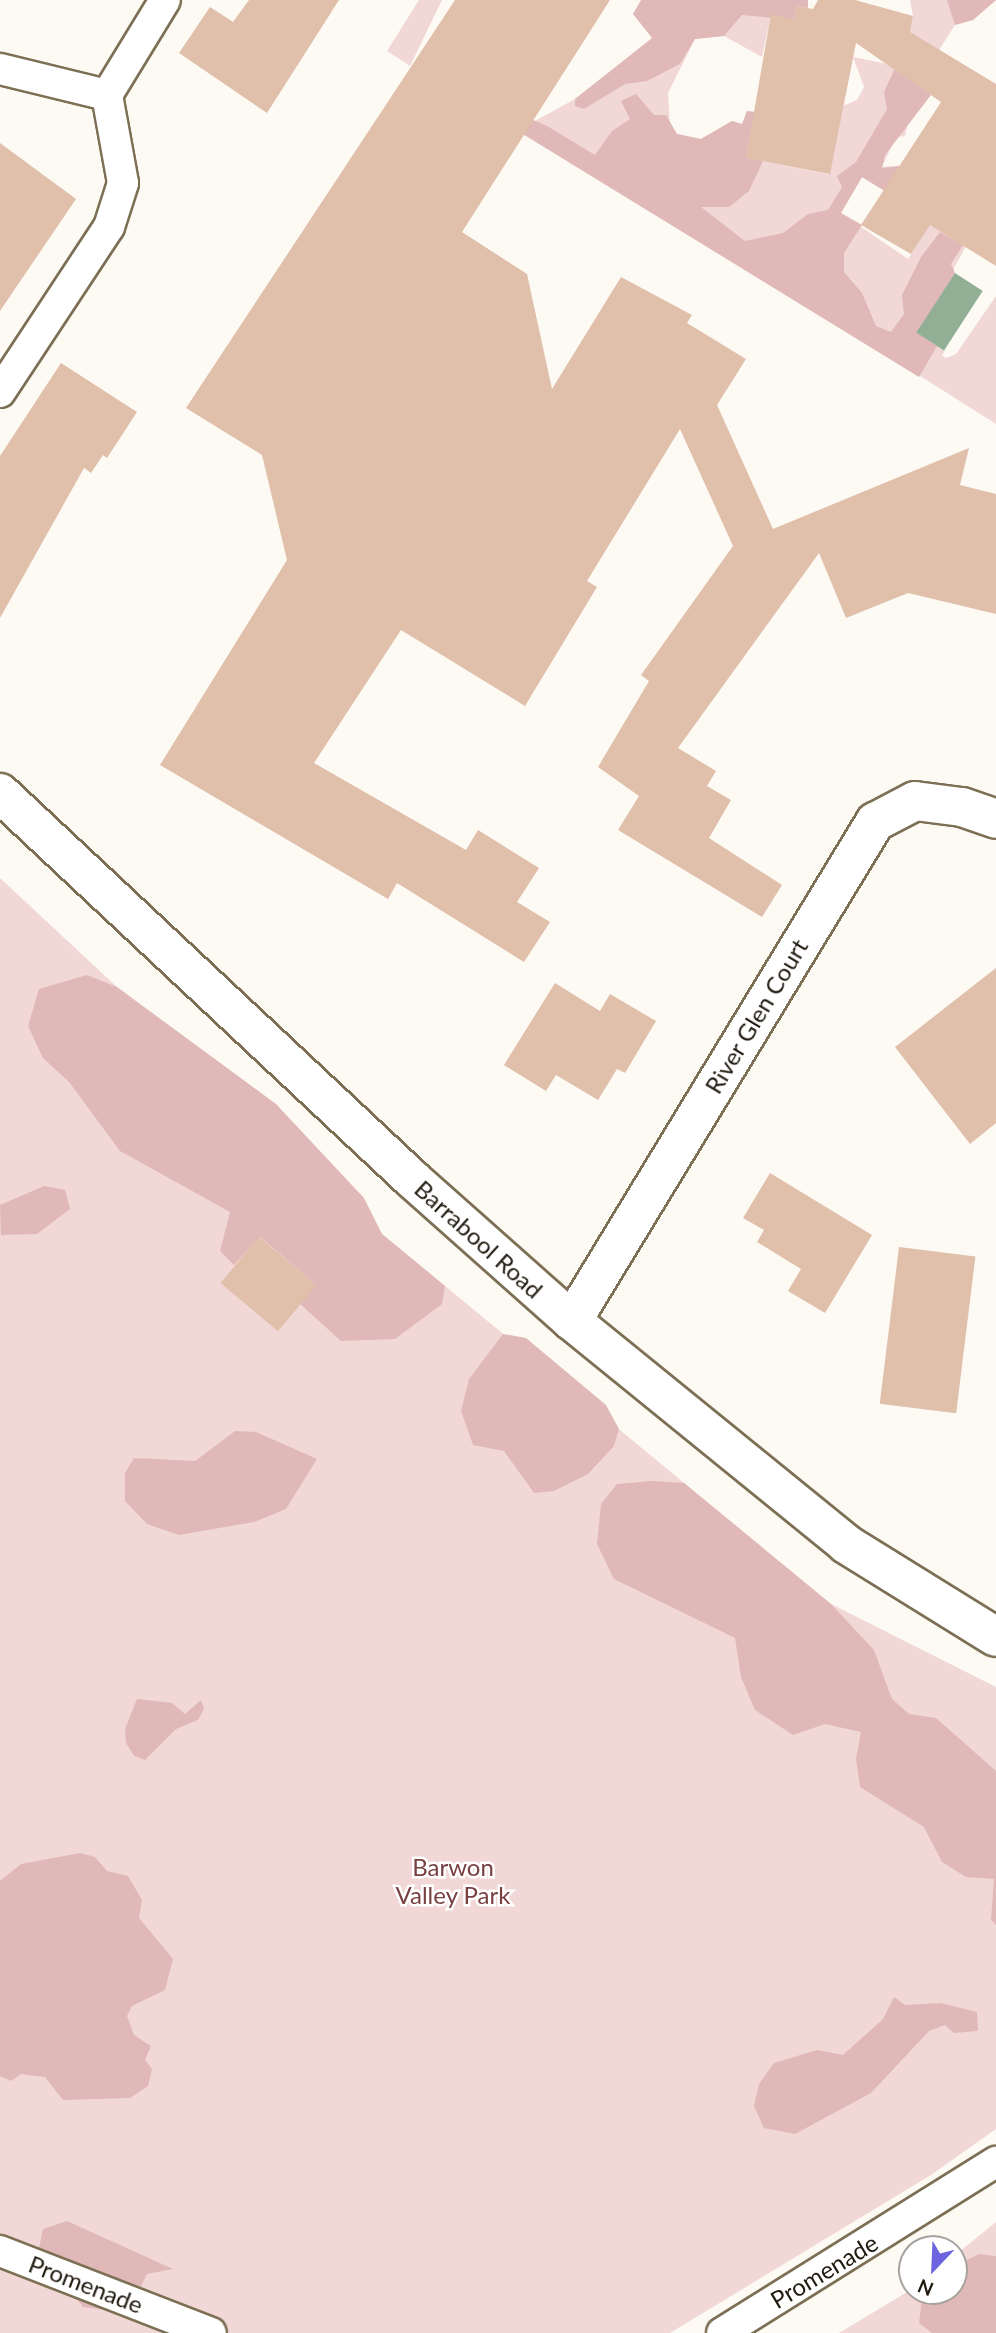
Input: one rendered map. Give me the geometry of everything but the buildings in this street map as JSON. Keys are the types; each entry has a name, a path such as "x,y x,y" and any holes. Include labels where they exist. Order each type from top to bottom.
{"street":[{"name":"Barrabool Road","path":"0,793 412,1180 572,1321 846,1544 996,1637"},
{"name":"River Glen Court","path":"572,1321 875,822 915,802 962,807 996,819"}],"lane":[{"path":"0,392 109,227 123,183 107,95 164,0"},
{"path":"0,69 107,95"},
{"name":"Promenade","path":"722,2333 996,2162"},
{"name":"Promenade","path":"0,2251 211,2333"}],"green space":[{"path":"419,0 442,0 410,66 387,51"},
{"path":"808,0 808,8 797,6 794,20 771,15 762,57 724,36 695,39 668,93 670,126 677,134 701,139 732,121 742,124 747,111 755,112 746,158 829,174 843,106 857,100 864,87 853,57 903,67 913,16 910,0 996,0 973,20 955,25 917,85 905,136 896,137 882,167 909,165 888,193 862,177 841,213 908,259 930,224 954,240 996,176 996,192 918,333 945,351 942,355 946,358 956,354 996,296 996,424 474,94 533,122 575,99 661,32"},
{"name":"Barwon Valley Park","path":"0,878 382,1234 831,1604 996,1687 996,2129 931,2175 670,2333 0,2333"},
{"path":"996,2222 996,2333 839,2333 898,2297 898,2305 968,2305 968,2245"}],"shaded area":[{"path":"641,0 808,0 808,8 797,6 794,20 742,15 724,36 695,39 680,64 647,81 625,84 584,109 575,106 575,99 652,38 633,14"},
{"path":"947,0 996,0 973,20 955,25"},
{"path":"896,66 931,95 885,155 882,168 909,165 888,193 862,177 841,213 862,225 844,253 844,272 862,293 876,326 891,332 904,314 902,295 921,257 940,232 963,245 951,264 955,273 918,333 937,346 919,377 469,101 474,94 547,126 595,155 612,131 630,119 621,101 636,94 654,115 666,115 677,134 701,139 732,121 742,124 747,111 755,112 746,158 763,161 749,191 729,207 701,207 745,241 783,233 808,214 828,210 842,187 837,176 856,162 887,109 884,92"},
{"path":"955,273 983,291 944,351 916,333"},
{"path":"87,975 117,987 276,1104 364,1198 382,1234 445,1286 442,1304 395,1339 341,1341 299,1303 315,1284 260,1237 234,1265 220,1251 230,1212 120,1151 69,1082 43,1058 28,1026 39,989"},
{"path":"44,1186 65,1190 70,1209 37,1234 1,1235 0,1205"},
{"path":"503,1334 526,1338 606,1405 619,1429 614,1446 588,1474 554,1491 534,1493 504,1451 473,1445 461,1411 469,1379"},
{"path":"235,1431 256,1432 317,1459 286,1509 254,1522 179,1535 147,1524 125,1501 125,1473 134,1458 195,1461"},
{"path":"652,1481 684,1483 831,1604 874,1650 892,1699 909,1714 936,1718 996,1771 996,1925 991,1920 994,1879 966,1877 942,1862 924,1827 860,1787 856,1759 861,1732 825,1724 793,1735 755,1710 741,1677 735,1638 614,1579 597,1544 601,1504 617,1484"},
{"path":"137,1699 172,1703 185,1714 201,1700 204,1709 198,1720 176,1729 145,1760 134,1756 126,1743 125,1729"},
{"path":"80,1853 95,1857 107,1871 128,1876 142,1900 139,1918 173,1959 165,1990 132,2006 127,2016 134,2035 151,2046 145,2060 152,2069 148,2086 130,2098 63,2100 45,2077 21,2074 11,2081 0,2076 0,1881 21,1864"},
{"path":"894,1997 905,2005 941,2003 977,2012 978,2031 954,2033 945,2025 929,2031 871,2093 795,2134 764,2128 754,2106 759,2084 774,2063 817,2050 843,2055 883,2019"},
{"path":"67,2221 173,2269 147,2274 140,2288 105,2310 83,2307 73,2294 34,2272 43,2229"},
{"path":"979,2254 996,2256 996,2333 932,2333 919,2323 921,2305 968,2305 968,2259"}]}
